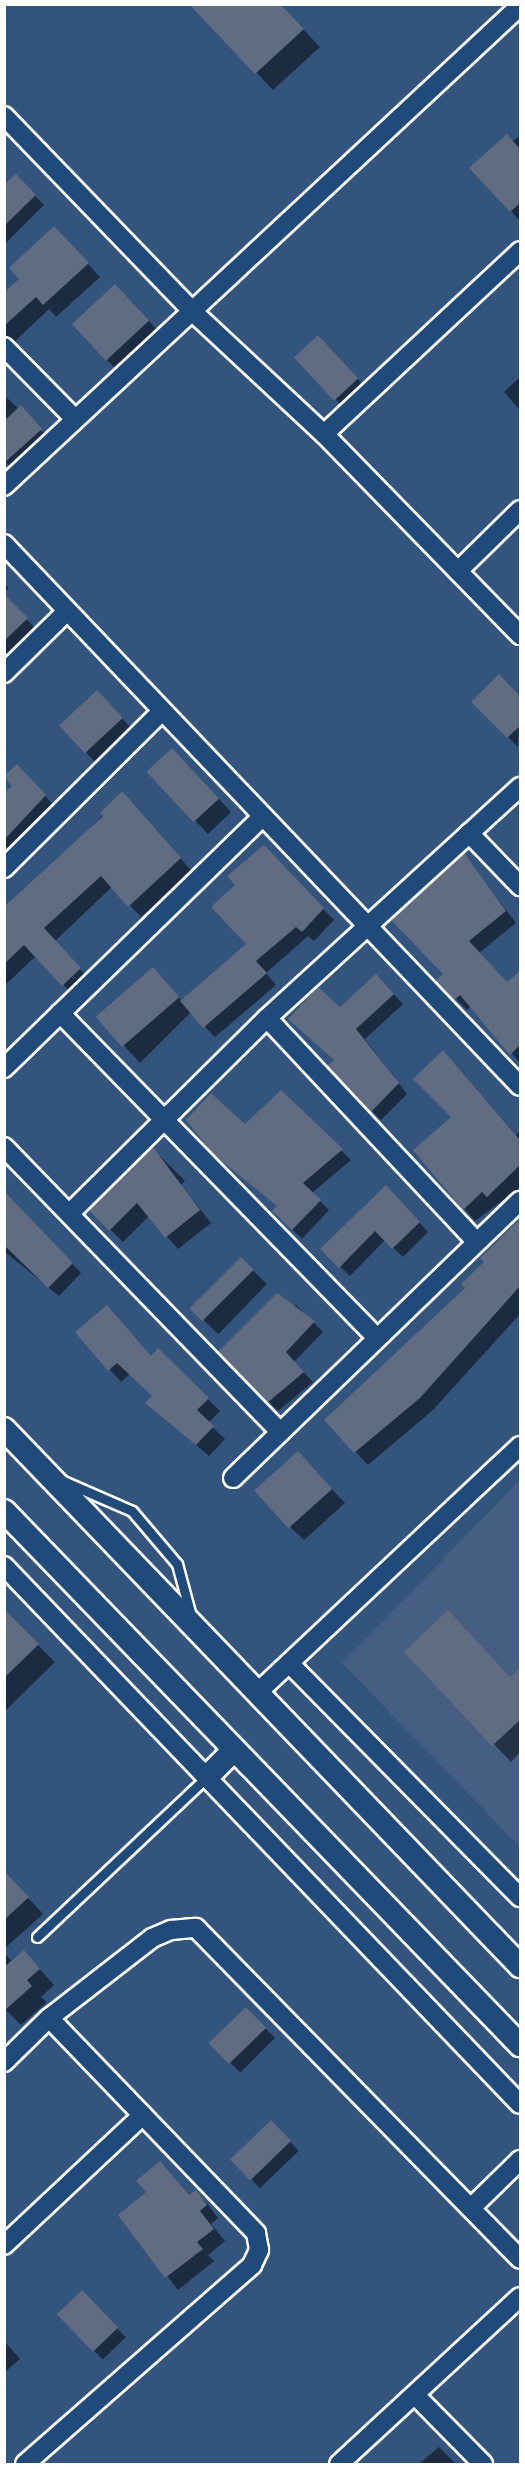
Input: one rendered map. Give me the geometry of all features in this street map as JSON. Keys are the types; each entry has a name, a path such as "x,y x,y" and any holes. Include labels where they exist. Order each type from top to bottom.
{"street":[{"path":"4,486 520,6"},
{"path":"4,116 192,311 324,434 520,635"},
{"path":"324,434 520,250"},
{"path":"4,347 75,419"},
{"path":"458,571 520,510"},
{"path":"4,544 365,927 520,1086"},
{"path":"4,673 67,611"},
{"path":"4,868 162,711"},
{"path":"70,1213 267,1018 520,788"},
{"path":"4,1068 262,817"},
{"path":"469,833 520,886"},
{"path":"60,1013 377,1338"},
{"path":"267,1018 476,1241"},
{"path":"4,1147 280,1432"},
{"path":"233,1478 520,1201"},
{"path":"4,1429 520,1966"},
{"path":"257,1693 520,1446"},
{"path":"4,1511 520,2045"},
{"path":"4,1566 208,1776 520,2104"},
{"path":"289,1663 520,1897"},
{"path":"208,1776 234,1750"},
{"path":"4,2062 49,2018 152,1938 171,1929 196,1928 520,2259"},
{"path":"25,2464 257,2257 256,2233 49,2018"},
{"path":"4,2245 143,2115"},
{"path":"471,2208 520,2160"},
{"path":"339,2464 520,2297"},
{"path":"415,2395 483,2464"}],"lane":[{"path":"50,1476 132,1511 177,1564 192,1624"},
{"path":"38,1937 208,1776"}],"shaded area":[{"path":"520,1480 520,1847 342,1663"}],"building":[{"path":"189,4 280,4 304,29 255,74"},
{"path":"507,134 520,149 520,203 510,212 469,168"},
{"path":"16,174 36,195 4,226 4,185"},
{"path":"54,226 89,263 43,305 36,297 4,326 4,292 19,279 9,268"},
{"path":"115,284 149,321 106,361 72,324"},
{"path":"318,335 358,378 334,401 294,358"},
{"path":"21,405 42,429 4,463 4,421"},
{"path":"4,594 28,618 4,641"},
{"path":"499,674 520,696 520,726 507,738 471,702"},
{"path":"97,690 123,718 85,753 59,725"},
{"path":"172,748 219,798 193,822 146,772"},
{"path":"17,764 46,795 4,840 4,793 12,786 4,776"},
{"path":"122,791 181,858 128,907 101,876 44,928 81,968 62,986 24,945 4,964 5,906 103,816 100,813"},
{"path":"264,845 324,908 302,932 296,927 256,961 267,973 203,1028 180,1001 246,944 211,907 235,885 227,876"},
{"path":"464,853 506,911 469,941 507,982 520,971 520,1045 510,1055 460,995 454,1000 436,980 443,974 391,920"},
{"path":"153,967 179,997 122,1047 96,1017"},
{"path":"376,974 394,994 356,1029 399,1083 371,1112 327,1066 334,1060 288,1019 318,987 340,1007"},
{"path":"443,1050 520,1140 520,1165 487,1197 482,1192 463,1210 413,1150 451,1117 413,1079"},
{"path":"281,1090 343,1149 303,1183 321,1200 292,1230 272,1211 277,1206 213,1154 186,1120 211,1093 245,1124"},
{"path":"153,1147 200,1210 165,1238 137,1203 109,1231 89,1210"},
{"path":"386,1185 420,1222 392,1249 375,1231 339,1268 320,1249"},
{"path":"4,1191 73,1263 48,1288 4,1245"},
{"path":"520,1219 520,1286 420,1398 354,1453 324,1420 465,1288 461,1284 484,1262 480,1258"},
{"path":"241,1257 254,1270 202,1321 189,1309"},
{"path":"277,1293 315,1321 286,1352 304,1372 267,1403 218,1352"},
{"path":"107,1305 151,1356 158,1348 209,1398 197,1410 214,1426 196,1445 145,1403 152,1396 117,1363 108,1371 75,1332"},
{"path":"298,1451 332,1489 288,1528 254,1490"},
{"path":"4,1609 39,1644 4,1678"},
{"path":"448,1610 510,1677 520,1668 520,1720 492,1746 404,1652"},
{"path":"4,1871 29,1897 4,1920"},
{"path":"24,1950 40,1969 27,1980 32,1986 4,2011 4,1967"},
{"path":"246,2007 266,2028 229,2064 209,2043"},
{"path":"271,2120 291,2141 250,2180 230,2160"},
{"path":"160,2161 189,2195 196,2190 207,2205 200,2211 214,2229 197,2242 203,2249 165,2278 118,2215 146,2192 136,2181"},
{"path":"82,2290 118,2327 93,2352 57,2314"}]}
